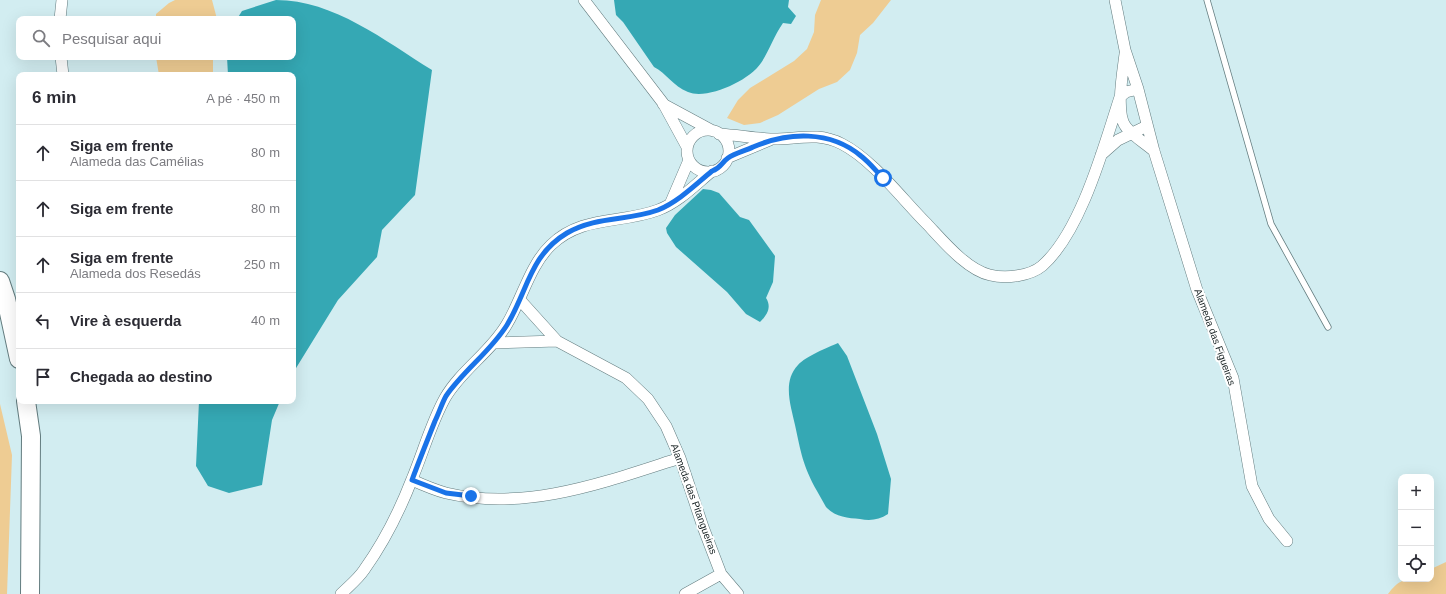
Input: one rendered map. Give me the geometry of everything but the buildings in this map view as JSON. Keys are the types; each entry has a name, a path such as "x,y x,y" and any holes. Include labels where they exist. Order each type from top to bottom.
{"main road":[{"path":"0,282 6,299 16,345"},
{"path":"26,404 31,443 30,594"}],"street":[{"path":"60,16 62,0"},
{"path":"584,0 663,103 687,147 689,160 670,204"},
{"path":"687,147 694,135 699,132 716,132 772,139 819,136 840,143 861,156 940,238 967,263 990,275 1025,274 1041,266 1060,246 1084,200 1120,97 1125,50 1115,0"},
{"name":"Alameda das Figueiras","path":"1125,50 1138,89 1154,152 1197,290 1233,378 1252,486 1269,519 1287,541"},
{"path":"60,60 62,72"},
{"path":"1120,97 1126,92 1138,89"},
{"path":"1120,97 1123,121 1133,134 1154,152"},
{"path":"663,103 716,132 727,145 727,158"},
{"path":"1100,155 1118,140 1147,126"},
{"path":"341,594 364,571 387,532 412,480 446,398 465,373 494,343 520,300 536,262 551,245 568,233 587,223 636,215 656,210 670,204 712,171 718,169 727,158 772,139"},
{"path":"689,160 699,170 712,171"},
{"name":"Alameda das Pitangueiras","path":"520,300 557,341 626,378 648,398 666,426 680,458 703,527 721,574 738,594"},
{"path":"494,343 557,341"},
{"path":"412,480 446,493 483,498 536,498 594,486 680,458"},
{"path":"685,594 721,574"}],"lane":[{"path":"1207,0 1271,224 1328,327"}],"shaded area":[{"path":"175,0 212,0 216,16 156,16 156,14"},
{"path":"821,0 891,0 873,23 860,35 857,53 850,70 837,82 819,89 778,115 760,123 744,125 727,118 738,100 750,88 794,61 807,49 814,32 815,15"},
{"path":"156,60 213,60 213,72 158,72"},
{"path":"0,404 12,455 7,594 0,594"},
{"path":"1446,562 1446,594 1388,594 1401,582 1434,582 1434,568"}],"water":[{"path":"276,0 297,2 318,7 358,24 432,70 415,195 382,230 377,257 338,300 296,368 296,72 228,72 227,60 296,60 296,16 239,16 242,11"},
{"path":"614,0 789,0 788,7 796,16 791,24 783,23 767,54 755,70 738,82 727,87 716,91 696,94 683,89 654,67 623,22 616,15"},
{"path":"703,189 719,193 740,217 749,220 775,256 773,282 766,298 769,308 767,314 760,322 746,314 727,292 676,247 667,233 666,228 675,215"},
{"path":"838,343 847,356 877,434 891,479 888,514 874,520 864,520 842,516 833,513 826,507 805,467 792,410 789,386 793,372 806,358"},
{"path":"199,404 279,404 272,420 262,485 229,493 208,486 196,466"}],"route":[{"path":"471,496 446,493 412,480 446,398 465,373 494,343 507,325 520,300 536,262 551,245 568,233 587,223 636,215 656,210 670,204 712,171 718,169 727,158 772,139 819,136 840,143 861,156 883,178"}]}
